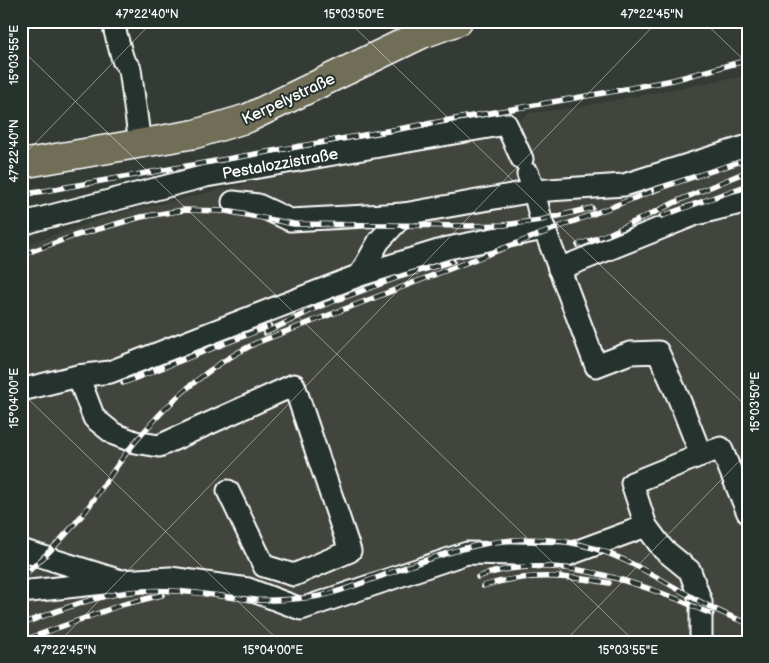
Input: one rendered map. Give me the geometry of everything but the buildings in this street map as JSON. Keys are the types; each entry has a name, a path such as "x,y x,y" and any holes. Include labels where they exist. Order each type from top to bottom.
{"main road":[{"name":"Kerpelystraße","path":"21,164 195,134 248,118 422,34 458,21"}],"lane":[{"path":"115,31 123,60 130,69 140,144"},
{"name":"Pestalozzistraße","path":"21,225 206,176 506,124 528,174 544,229 596,366 630,353 658,352 680,400 701,455"},
{"path":"233,202 258,204 290,220 404,214 528,174 624,185 748,146"},
{"path":"559,269 696,214 748,201"},
{"path":"360,275 379,241 404,214"},
{"path":"21,390 78,376 110,372 360,275 448,248 544,229"},
{"path":"78,376 94,418 114,434 135,442 159,446 294,385 350,551 294,575 264,566 228,492"},
{"path":"701,642 701,602 690,571 663,549 646,526 632,483 721,448 748,513"},
{"path":"21,592 120,581 170,578 248,588 301,609 467,553 567,555 646,526"},
{"path":"21,550 120,581"},
{"path":"248,588 264,566"}],"shaded area":[{"path":"748,75 748,642 21,642 21,246 112,215 284,175 502,135 529,113 573,108"}],"railway":[{"path":"21,195 615,91 673,80 748,60"},
{"path":"654,190 748,159"},
{"path":"578,245 611,233 680,200 748,171"},
{"path":"662,216 748,185"},
{"path":"21,578 56,545 79,519 123,457 163,411 206,373 238,352 256,343 661,188"},
{"path":"21,255 74,236 141,217 184,210 226,211 294,224 470,226 504,225 541,220 592,208"},
{"path":"265,333 318,307 402,276 453,261"},
{"path":"123,383 270,326"},
{"path":"21,624 81,603 126,592 156,590 263,600 322,596 425,560 471,547 494,542 542,539 591,547 615,556 637,566 703,603 748,623"},
{"path":"478,577 503,570 528,567 554,567 579,570 629,582 712,614"},
{"path":"483,586 530,577 577,578 609,583"},
{"path":"27,639 121,605 162,595"},
{"path":"706,642 748,639"}]}
